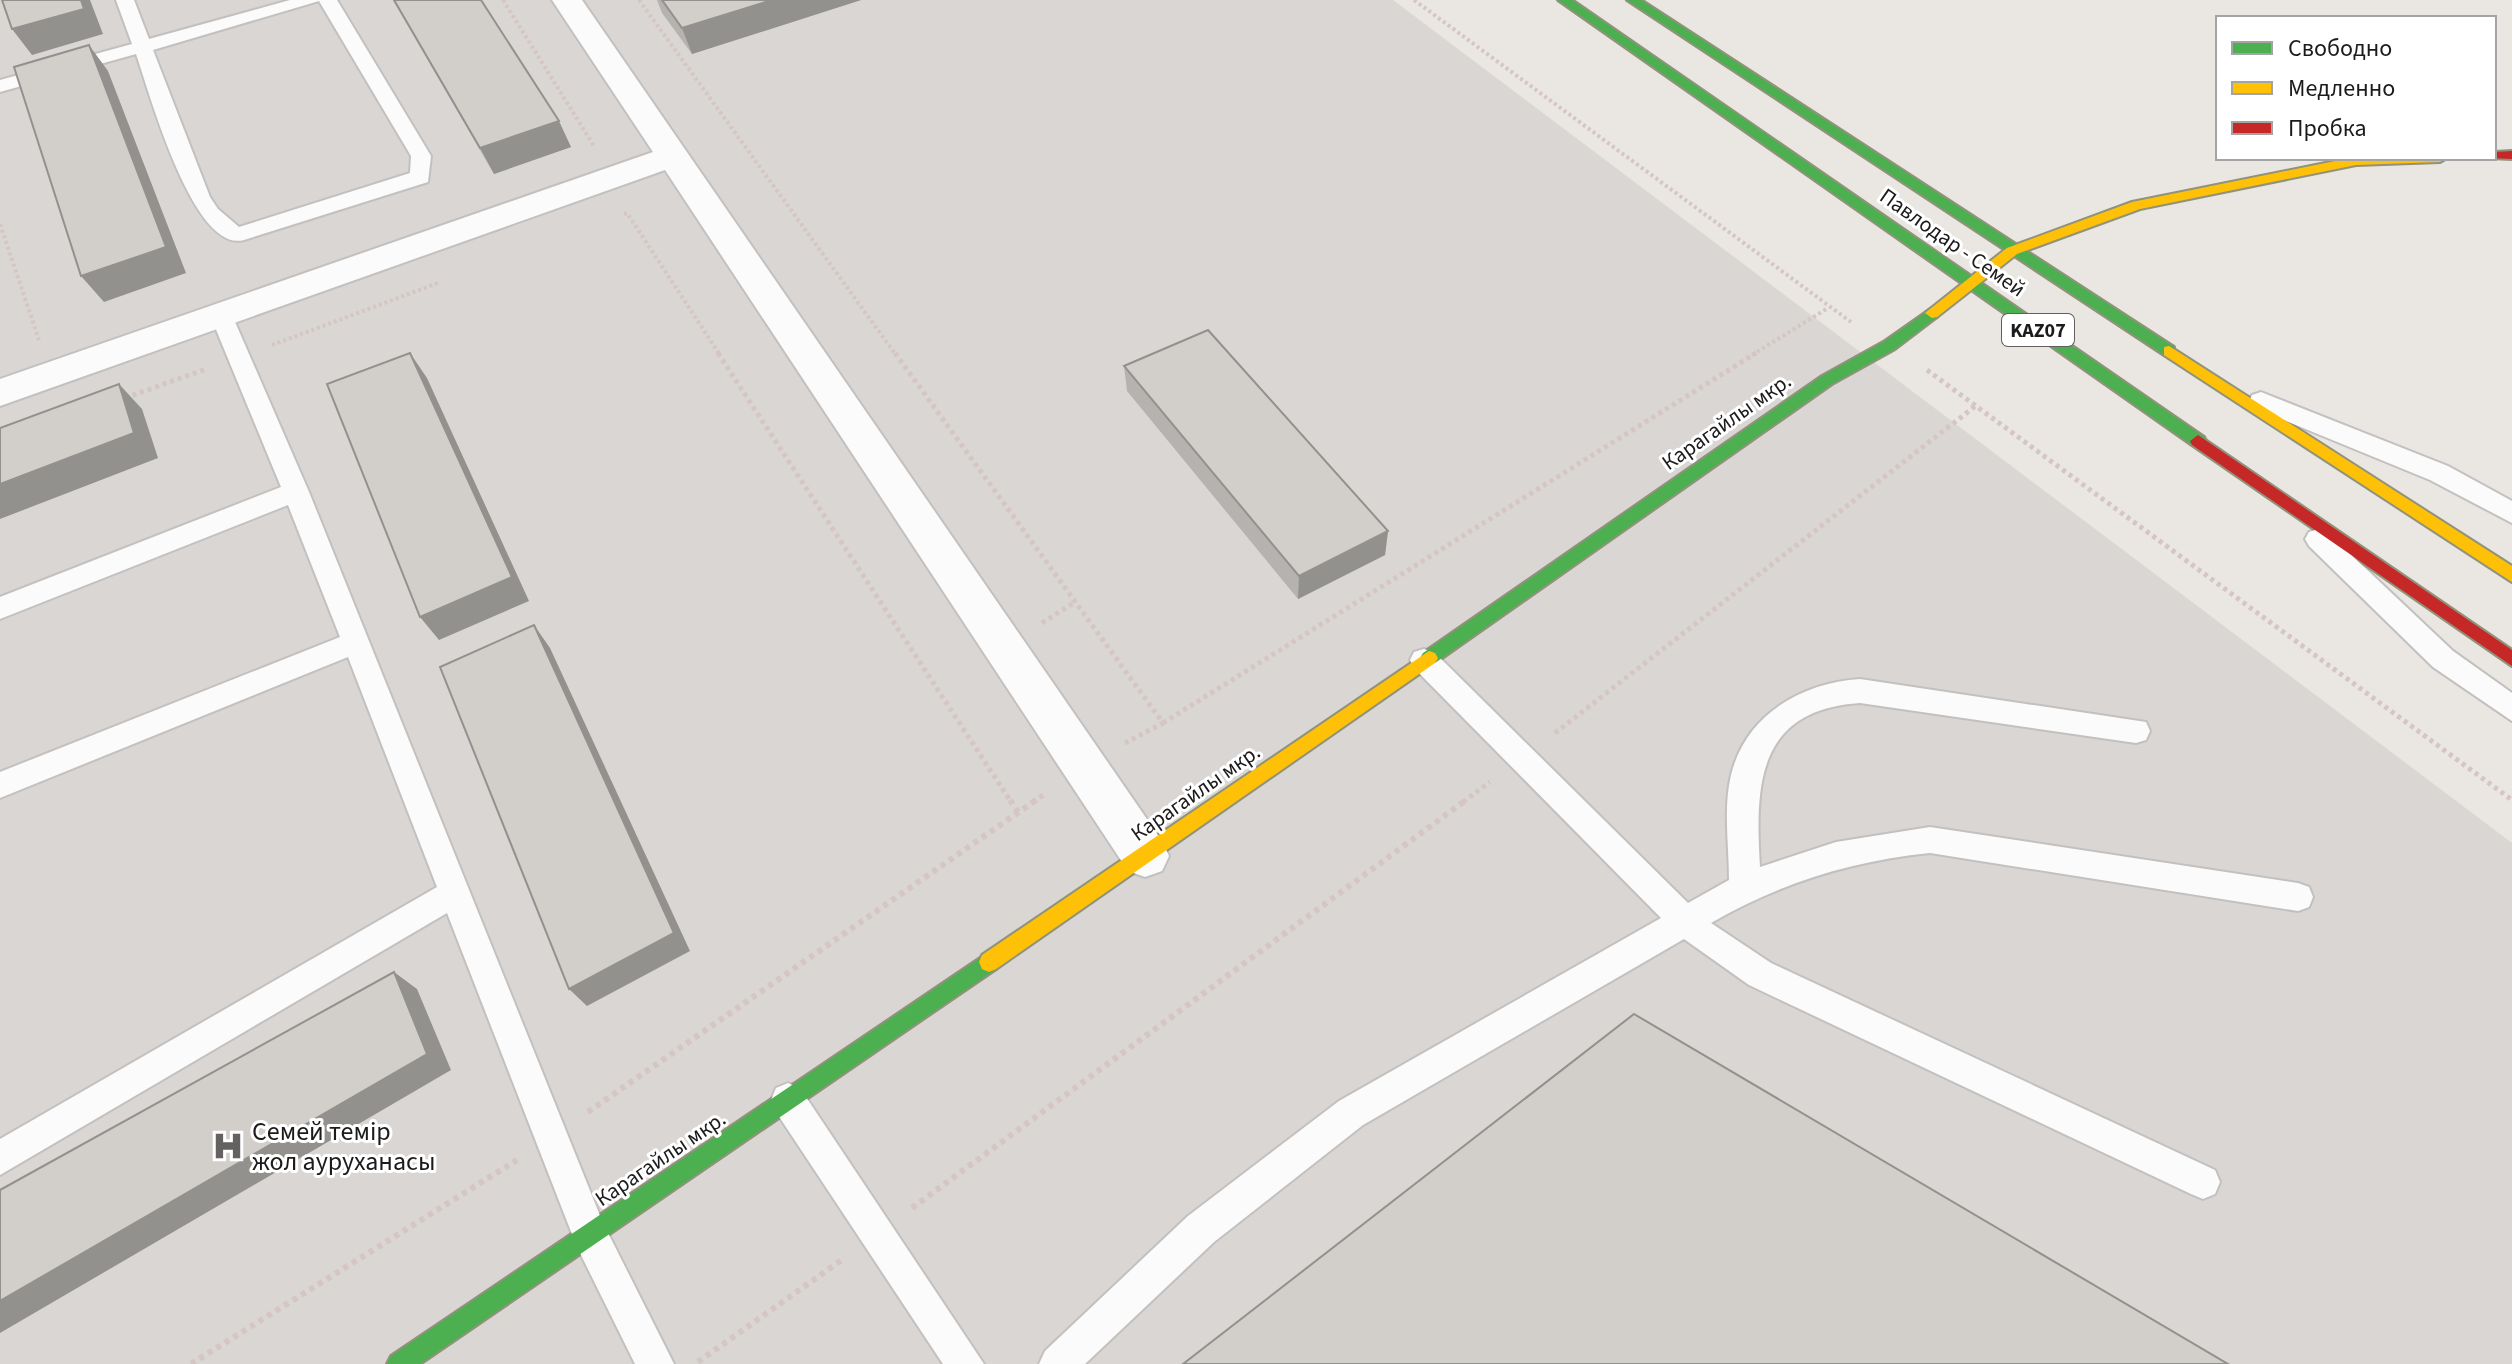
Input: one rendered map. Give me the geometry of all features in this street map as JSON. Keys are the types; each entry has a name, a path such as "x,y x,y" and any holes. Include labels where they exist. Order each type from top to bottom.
{"main road":[{"name":"Павлодар - Семей","path":"1564,0 2512,659"},
{"name":"Павлодар - Семей","path":"1633,0 2012,251 2512,575"},
{"name":"Карагайлы мкр.","path":"399,1364 1145,856 1827,380 1890,345 2012,251 2137,205 2356,161 2384,160"}],"street":[{"path":"567,0 675,155 1145,856"},
{"path":"0,393 675,155"}],"lane":[{"path":"125,0 199,197 210,214 236,235 421,177 421,156 328,0"},
{"path":"0,86 143,49 311,0"},
{"path":"221,315 296,492 590,1234 655,1364"},
{"path":"2211,380 2439,473 2512,513"},
{"path":"2263,486 2443,659 2512,709"},
{"path":"0,608 296,492"},
{"path":"0,785 356,642"},
{"path":"1424,660 1685,921 1724,952 1760,974 2203,1182"},
{"path":"1745,887 1744,801 1749,763 1791,713 1821,695 1860,691 2136,731"},
{"path":"1058,1364 1201,1229 1351,1113 1745,887 1823,857 1880,844 1930,840 2298,897"},
{"path":"0,1158 456,892"},
{"path":"788,1100 965,1364"}],"path":[{"path":"639,0 1163,723"},
{"path":"1414,0 1828,308 1978,404 2512,800"},
{"path":"612,218 627,213 1018,812"},
{"path":"0,224 50,375"},
{"path":"120,400 448,280"},
{"path":"191,1364 552,1138 1084,766 1163,723 1828,308"},
{"path":"696,1364 878,1234 1522,758 1978,404"}],"shaded area":[{"path":"0,0 1393,0 2512,843 2512,1364 0,1364"}],"building":[{"path":"2,0 81,0 84,9 12,29"},
{"path":"394,0 481,0 559,121 480,148"},
{"path":"662,0 772,0 682,28"},
{"path":"89,45 166,247 81,276 14,67"},
{"path":"1208,330 1388,531 1299,576 1124,366"},
{"path":"410,353 512,577 420,617 327,384"},
{"path":"119,384 134,433 0,484 0,428"},
{"path":"534,625 674,933 569,989 440,667"},
{"name":"Семей темір жол ауруханасы","path":"394,972 427,1054 0,1301 0,1190"},
{"path":"1634,1014 2228,1364 1183,1364"}],"traffic: fast":[{"path":"1564,0 2198,441"},
{"path":"1633,0 2169,351"},
{"path":"1429,658 1827,380 1890,345 1932,313"},
{"path":"399,1364 989,962"}],"traffic: slow":[{"path":"1932,313 2012,251 2137,205 2356,161 2384,160"},
{"path":"2169,351 2512,575"},
{"path":"989,962 1429,658"}],"traffic: jam":[{"path":"2496,156 2512,155"},
{"path":"2198,441 2512,659"}],"place":[{"name":"Семей темір жол ауруханасы","path":"228,1146"}]}
